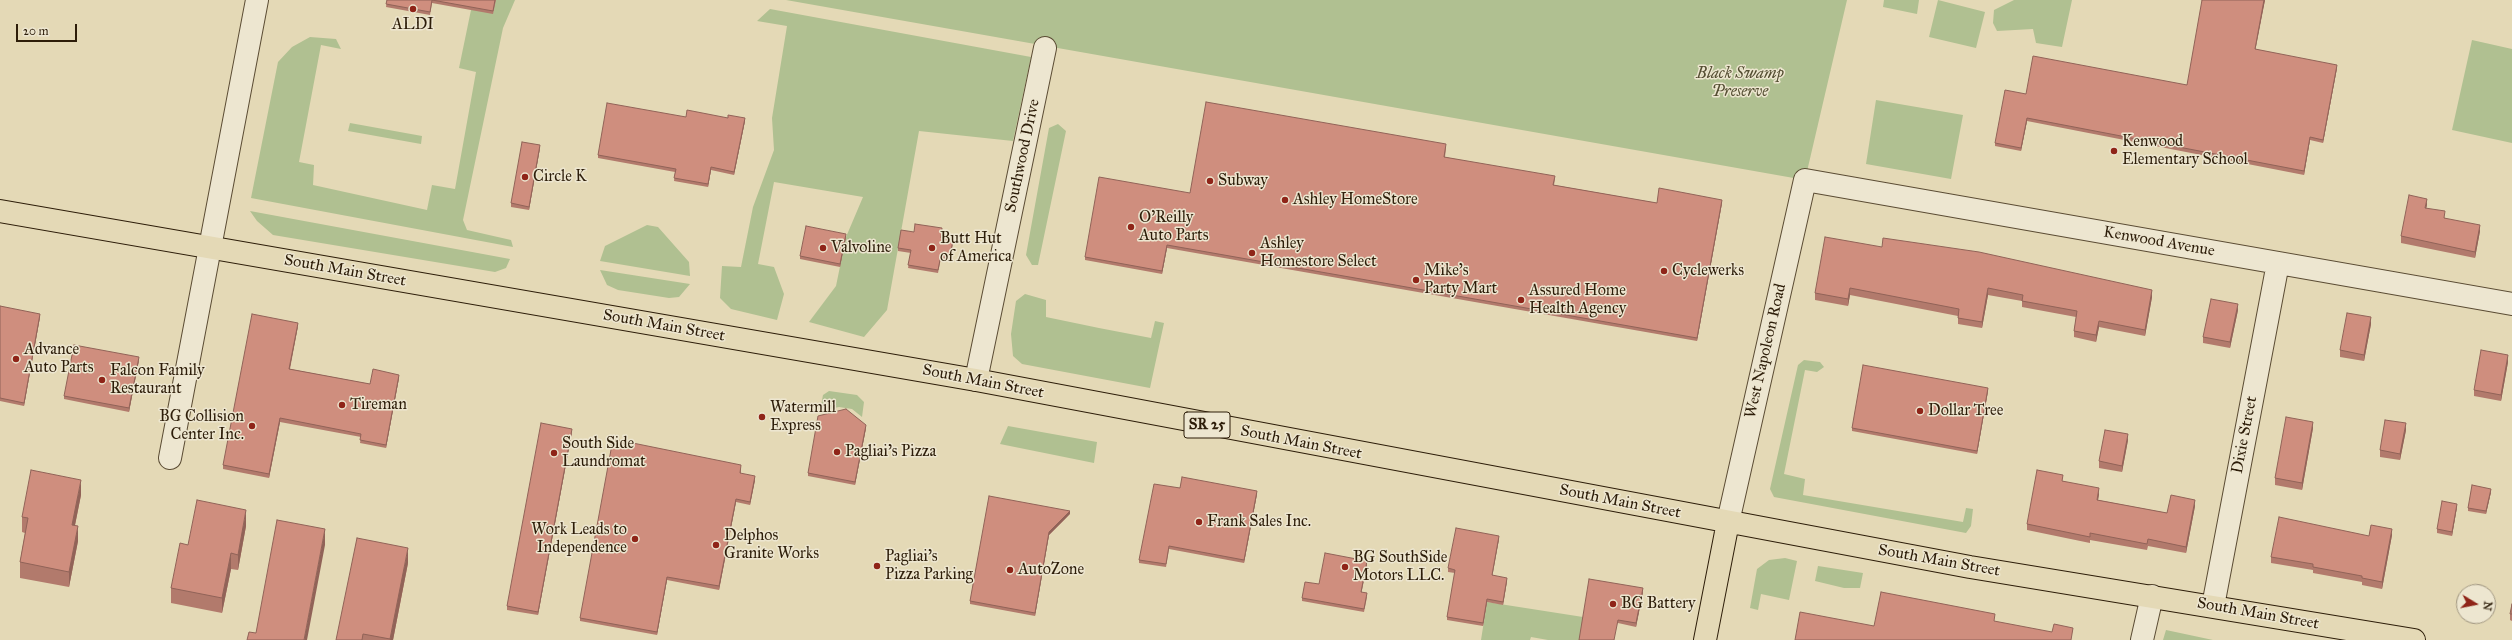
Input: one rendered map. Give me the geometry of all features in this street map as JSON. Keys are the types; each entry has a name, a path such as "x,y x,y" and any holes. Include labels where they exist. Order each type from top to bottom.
{"main road":[{"name":"South Main Street","path":"0,211 976,380 1970,567 2414,640"},
{"path":"1705,640 1728,522"}],"street":[{"path":"170,458 212,248 257,0"},
{"name":"Southwood Drive","path":"976,380 1045,48"},
{"name":"Kenwood Avenue","path":"1805,180 2512,304"},
{"name":"West Napoleon Road","path":"1728,522 1805,180"},
{"name":"Dixie Street","path":"2213,606 2278,263"},
{"path":"2142,640 2152,596"}],"green space":[{"path":"496,0 515,0 503,28 463,220 467,230 511,240 513,247 251,198 278,62 292,47 310,37 336,39 341,49 321,45 299,162 314,165 313,185 427,210 432,185 455,189 476,72 459,68 471,10"},
{"name":"Black Swamp Preserve","path":"786,0 1847,0 1805,180"},
{"path":"1884,0 1919,0 1917,14 1883,7"},
{"path":"1938,0 1985,12 1976,48 1929,37"},
{"path":"2014,0 2072,0 2062,47 2036,43 2033,29 1997,31 1993,23 1994,10"},
{"path":"770,9 1031,57 1013,141 919,131 887,310 864,337 809,322 836,286 846,237 863,197 774,182 758,264 774,267 784,294 777,320 731,309 720,298 722,266 741,267 753,207 774,150 772,118 787,26 757,21"},
{"path":"2472,40 2512,49 2512,143 2452,130"},
{"path":"1876,100 1963,115 1951,179 1866,164"},
{"path":"350,123 422,136 421,144 348,131"},
{"path":"1058,124 1066,131 1038,265 1032,265 1026,255 1049,128"},
{"path":"250,211 510,259 506,268 495,272 273,235 257,221"},
{"path":"647,225 658,227 689,262 690,276 600,261 605,246"},
{"path":"600,270 690,284 679,297 669,298 618,290 607,285"},
{"path":"1025,294 1046,300 1046,317 1151,338 1155,321 1164,323 1150,388 1022,364 1013,356 1011,334 1016,301"},
{"path":"1804,360 1820,362 1824,367 1817,372 1805,370 1784,474 1805,479 1803,495 1963,522 1966,508 1973,509 1971,526 1966,533 1774,497 1770,489 1798,365"},
{"path":"829,391 857,395 864,402 862,417 852,409 839,407 820,411 823,395"},
{"path":"1008,426 1097,442 1094,463 1000,444"},
{"path":"1785,558 1797,561 1789,600 1761,594 1758,610 1750,608 1757,569 1769,560"},
{"path":"1818,566 1863,573 1860,588 1844,588 1815,581"},
{"path":"1487,602 1583,617 1588,640 1548,640 1531,637 1530,640 1481,640"},
{"path":"2166,630 2213,640 2163,640"}],"building":[{"path":"387,0 432,0 430,12 386,4"},
{"path":"432,0 495,0 493,11"},
{"path":"2202,0 2264,0 2255,49 2337,65 2323,140 2310,137 2304,171 2027,118 2021,148 1995,143 2005,90 2026,94 2033,56 2187,85"},
{"path":"1206,102 1446,144 1444,157 1555,176 1553,185 1657,203 1659,188 1722,200 1697,338 1167,245 1162,271 1085,257 1099,177 1190,193"},
{"path":"607,103 686,117 687,110 728,118 728,115 745,118 734,172 711,167 708,184 674,178 676,169 598,155"},
{"name":"Circle K","path":"522,142 540,145 529,207 511,203"},
{"path":"2409,195 2427,199 2425,208 2445,211 2444,218 2480,225 2475,252 2401,236"},
{"name":"Butt Hut of America","path":"915,224 942,228 941,238 953,240 950,256 941,255 938,270 908,265 911,250 898,248 901,230 914,232"},
{"name":"Valvoline","path":"806,226 846,234 840,264 800,256"},
{"path":"1825,237 1882,247 1883,238 1979,252 2152,290 2145,330 2099,321 2096,335 2074,331 2077,311 2022,301 2023,295 1988,288 1982,322 1958,318 1959,309 1850,288 1848,299 1815,293"},
{"path":"2211,299 2238,304 2230,342 2203,337"},
{"name":"Advance Auto Parts","path":"0,306 40,314 24,403 0,398"},
{"path":"2347,313 2371,317 2364,355 2340,350"},
{"path":"252,314 298,323 289,369 370,384 373,369 399,375 386,445 360,440 361,434 280,418 269,474 223,465"},
{"name":"Falcon Family Restaurant","path":"74,345 139,357 129,408 64,396"},
{"path":"2481,350 2508,355 2501,395 2474,390"},
{"name":"Dollar Tree","path":"1863,365 1988,388 1977,451 1852,428"},
{"name":"Pagliai's Pizza","path":"846,409 866,425 855,482 808,473 818,416"},
{"path":"2286,417 2313,422 2302,483 2275,478"},
{"path":"2385,420 2406,423 2400,454 2380,450"},
{"path":"541,423 572,429 538,612 507,606"},
{"path":"2105,430 2128,434 2122,466 2099,461"},
{"name":"Work Leads to Independence","path":"613,439 741,465 740,473 755,476 750,502 736,499 719,586 667,577 657,632 580,618"},
{"path":"31,470 81,480 72,525 78,526 69,572 20,562 28,518 22,517"},
{"path":"2037,470 2063,475 2062,481 2099,488 2097,500 2167,513 2171,495 2195,500 2186,547 2148,539 2147,544 2090,533 2090,537 2027,524"},
{"name":"Frank Sales Inc.","path":"1182,477 1257,491 1244,560 1169,546 1166,564 1139,560 1154,484 1180,488"},
{"path":"2472,485 2491,489 2486,511 2468,508"},
{"name":"AutoZone","path":"989,496 1070,511 1049,532 1035,613 970,601"},
{"path":"197,500 246,510 238,555 231,553 222,598 171,588 180,543 188,545"},
{"path":"2442,501 2457,504 2452,532 2437,529"},
{"path":"2279,517 2369,536 2371,525 2392,529 2382,582 2362,578 2362,576 2313,567 2313,564 2271,557"},
{"path":"277,520 325,529 304,640 247,640 249,632 256,633"},
{"path":"1456,528 1499,536 1492,575 1507,578 1503,602 1487,599 1483,623 1447,617 1455,570 1448,568"},
{"path":"357,538 408,548 390,639 363,634 362,640 336,640"},
{"path":"1325,553 1367,561 1361,592 1367,593 1364,609 1302,598 1305,582 1319,584"},
{"name":"BG Battery","path":"1589,579 1643,588 1636,623 1618,620 1614,640 1579,640"},
{"path":"1881,592 1995,614 1994,621 2052,632 2054,624 2073,628 2071,640 1795,640 1800,612 1874,626"}],"place":[{"name":"ALDI","path":"413,9"},
{"name":"Kenwood Elementary School","path":"2114,151"},
{"name":"Circle K","path":"525,177"},
{"name":"Subway","path":"1210,181"},
{"name":"Ashley HomeStore","path":"1285,200"},
{"name":"O'Reilly Auto Parts","path":"1131,227"},
{"name":"Valvoline","path":"823,248"},
{"name":"Butt Hut of America","path":"932,248"},
{"name":"Ashley Homestore Select","path":"1252,253"},
{"name":"Cyclewerks","path":"1664,271"},
{"name":"Mike's Party Mart","path":"1416,280"},
{"name":"Assured Home Health Agency","path":"1521,300"},
{"name":"Advance Auto Parts","path":"16,359"},
{"name":"Falcon Family Restaurant","path":"102,380"},
{"name":"Tireman","path":"342,405"},
{"name":"Dollar Tree","path":"1920,411"},
{"name":"Watermill Express","path":"762,417"},
{"name":"BG Collision Center Inc.","path":"252,426"},
{"name":"Pagliai's Pizza","path":"837,452"},
{"name":"South Side Laundromat","path":"554,453"},
{"name":"Frank Sales Inc.","path":"1199,522"},
{"name":"Work Leads to Independence","path":"635,539"},
{"name":"Delphos Granite Works","path":"716,545"},
{"name":"Pagliai's Pizza Parking","path":"877,566"},
{"name":"BG SouthSide Motors LLC.","path":"1345,567"},
{"name":"AutoZone","path":"1010,570"},
{"name":"BG Battery","path":"1613,604"}]}
